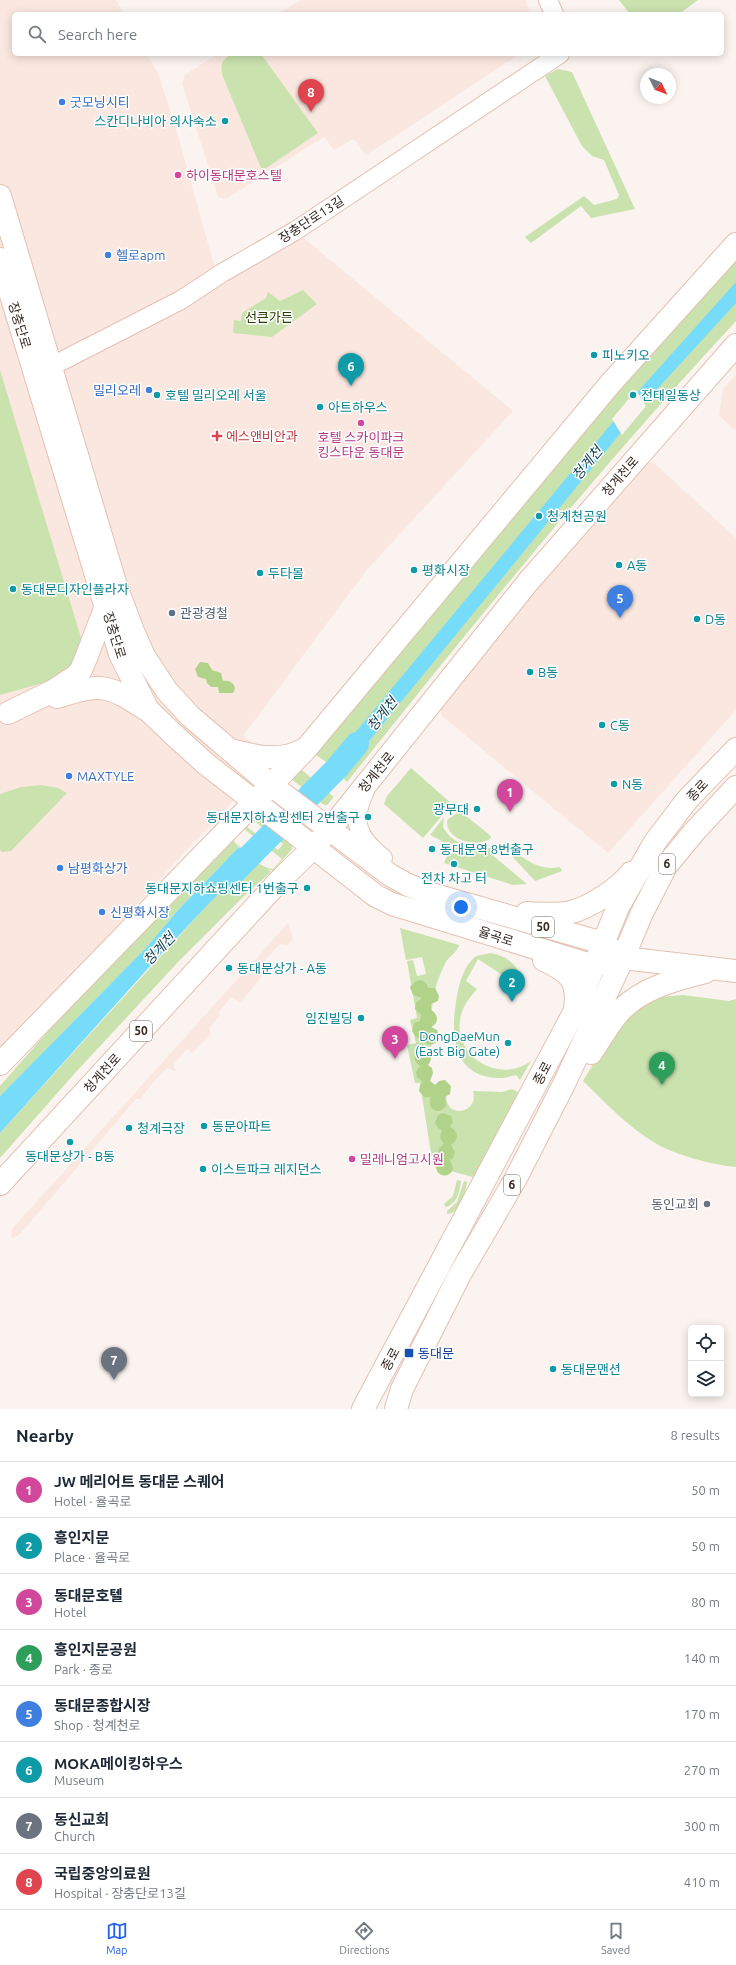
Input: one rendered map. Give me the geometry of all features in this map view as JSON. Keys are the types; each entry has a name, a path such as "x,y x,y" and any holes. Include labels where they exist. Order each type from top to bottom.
{"main road":[{"name":"장충단로","path":"0,196 52,366 116,586 138,643 166,691 190,716 271,785 329,829"},
{"path":"0,1064 304,750 610,384 736,244"},
{"name":"장충단로","path":"0,259 125,666 148,710 206,764 314,848"},
{"name":"청계천로","path":"0,1184 282,878 314,848 365,787 528,582 736,345"},
{"path":"4,714 76,676 81,670 106,606"},
{"path":"4,714 87,688 96,687 124,695 148,710"},
{"name":"종로","path":"363,1409 574,1013 618,907 655,842 687,800 736,749"},
{"path":"231,751 272,758 295,755 304,750"},
{"name":"종로","path":"396,1409 402,1389 459,1276 516,1178 564,1084 623,958 641,915 666,866 694,832 736,787"},
{"name":"율곡로","path":"329,829 402,882 428,893 603,943 623,958"},
{"path":"483,909 555,915 577,912 624,882 655,842"},
{"name":"율곡로","path":"314,848 376,896 392,904 547,953 594,966"},
{"path":"469,928 559,967 567,973 573,981 576,991 574,1013"},
{"path":"547,953 555,930"},
{"path":"594,966 623,958 728,970"},
{"path":"564,1084 584,1063 610,1023 622,1009 653,989 672,980 728,970"}],"street":[{"path":"548,0 553,12"},
{"name":"장충단로13길","path":"52,366 181,300 222,273 295,231 557,56"},
{"path":"365,787 357,814 359,830 365,843 400,870 460,902"}],"shaded area":[{"path":"0,0 116,0 123,12 12,12 12,56 148,56 158,73 177,132 216,272 295,231 513,411 366,571 243,736 275,757 180,857 0,1054"},
{"path":"301,0 525,0 530,12 281,12"},
{"path":"214,56 517,56 366,155 354,139 334,150 324,137 226,199 218,197 182,83 185,75"},
{"path":"736,375 736,429 734,430 719,415 723,389"},
{"path":"635,462 653,462 736,538 736,710 608,853 442,716 437,699"},
{"path":"288,923 293,938 288,945 280,944 265,960 271,966 240,1003 231,997 218,1013 221,1015 209,1028 211,1034 192,1053 187,1049 173,1065 176,1071 167,1068 140,1099 136,1099 20,1234 11,1239 12,1229"}],"green space":[{"path":"619,0 698,0 682,12 628,12"},
{"path":"228,56 262,56 318,133 265,169 261,168 223,77 222,64"},
{"path":"558,69 572,72 635,209 591,218 581,206 531,243 525,237 584,196 594,205 617,199 619,195 604,160 592,156 582,146 545,76"},
{"name":"청계천공원","path":"736,257 736,321 635,433 537,548 347,782 331,765 308,750 487,546 608,399"},
{"name":"선큰가든","path":"303,290 317,304 272,337 233,333 234,320 241,321 242,313 266,298 268,292 280,301"},
{"path":"0,370 82,641 80,660 57,679 0,695"},
{"path":"200,662 208,663 212,670 221,673 223,681 229,681 232,683 235,689 233,693 219,693 218,687 211,687 207,683 206,679 198,677 195,669"},
{"path":"296,765 334,797 327,805 324,805 290,778 289,774"},
{"path":"411,768 452,804 423,838 384,804 387,796"},
{"path":"42,785 58,788 67,793 11,851 2,852 0,850 0,794 21,787"},
{"path":"460,811 491,836 490,839 484,842 470,842 462,840 451,833 447,820"},
{"path":"249,813 254,814 292,845 292,849 273,871 268,869 271,872 244,896 179,961 75,1073 0,1158 0,1133 231,879 251,859 260,865 273,869 282,859 239,825 230,833","holes":["253,820 283,844 278,850 247,827"]},
{"path":"444,817 443,827 453,838 473,847 495,848 496,852 491,854 527,884 513,885 444,863 451,846 430,835"},
{"path":"232,839 239,847 179,909 145,949 0,1096 0,1086 142,924"},
{"path":"514,851 536,865 547,868 560,867 562,871 535,881 509,853"},
{"path":"400,928 459,945 457,950 446,962 435,991 432,1012 434,1043 430,1047 424,1046 422,1051 429,1085 447,1089 446,1099 449,1106 454,1110 460,1111 471,1105 474,1099 473,1091 502,1092 512,1089 520,1093 476,1178 433,1166 420,1083 415,1083 407,1045 416,1043 410,1020 417,1018 407,961 413,960 417,976 426,974 422,957 406,960"},
{"path":"491,953 504,957 514,965 520,975 522,988 478,959 466,981 477,989 466,1003 462,1012 460,1027 462,1040 469,1052 478,1061 491,1067 504,1070 518,1068 531,1061 520,1080 516,1075 501,1078 486,1076 474,1072 465,1064 459,1054 455,1042 454,1016 457,996 464,971 476,956"},
{"path":"421,980 426,983 428,988 435,988 439,996 438,1001 431,1004 431,1010 436,1014 437,1021 431,1027 437,1030 438,1033 438,1039 433,1044 427,1044 422,1038 417,1038 412,1031 414,1023 420,1021 421,1015 415,1009 416,1003 422,998 413,995 410,987 416,981"},
{"path":"683,995 729,1001 736,999 736,1167 694,1159 673,1152 655,1143 635,1130 583,1081 622,1016 658,997"},
{"path":"422,1049 428,1051 431,1055 431,1060 428,1065 432,1068 433,1073 430,1081 435,1085 439,1081 445,1080 451,1086 450,1094 445,1097 446,1106 440,1111 432,1109 430,1105 431,1097 424,1097 419,1091 420,1085 423,1082 417,1077 416,1072 420,1066 416,1063 415,1057 417,1051"},
{"path":"443,1113 451,1116 453,1122 450,1127 455,1131 457,1136 454,1143 451,1145 455,1152 453,1158 450,1160 453,1170 446,1175 439,1173 436,1166 441,1159 438,1154 439,1148 444,1144 440,1138 442,1130 438,1128 435,1123 438,1115"},
{"path":"457,1180 461,1181 457,1197 453,1203 446,1207 444,1204 453,1196"},
{"path":"464,1181 467,1182 462,1202 456,1210 447,1214 447,1211 457,1202"}],"water":[{"name":"청계천","path":"736,282 736,303 650,397 352,762 341,773 330,763 641,388"},
{"name":"청계천","path":"239,847 251,859 152,964 0,1133 0,1096 145,949 179,909"}],"pier":[{"path":"636,390 646,406 622,435 612,419"}],"waterway":[{"name":"청계천","path":"226,880 337,768 357,744"}],"place":[{"name":"굿모닝시티","path":"62,102"},
{"name":"국립중앙의료원","path":"311,112"},
{"name":"스칸디나비아 의사숙소","path":"225,121"},
{"name":"하이동대문호스텔","path":"178,175"},
{"name":"헬로apm","path":"108,255"},
{"name":"피노키오","path":"594,355"},
{"name":"MOKA메이킹하우스","path":"351,386"},
{"name":"밀리오레","path":"149,390"},
{"name":"호텔 밀리오레 서울","path":"157,395"},
{"name":"전태일동상","path":"633,395"},
{"name":"아트하우스","path":"320,407"},
{"name":"호텔 스카이파크 킹스타운 동대문","path":"361,423"},
{"name":"에스앤비안과","path":"217,436"},
{"name":"청계천공원","path":"539,516"},
{"name":"A동","path":"619,565"},
{"name":"평화시장","path":"414,570"},
{"name":"두타몰","path":"260,573"},
{"name":"동대문디자인플라자","path":"13,589"},
{"name":"관광경철","path":"172,613"},
{"name":"동대문종합시장","path":"620,618"},
{"name":"D동","path":"697,619"},
{"name":"B동","path":"530,672"},
{"name":"C동","path":"602,725"},
{"name":"MAXTYLE","path":"69,776"},
{"name":"N동","path":"614,784"},
{"name":"광무대","path":"477,809"},
{"name":"JW 메리어트 동대문 스퀘어","path":"510,812"},
{"name":"동대문지하쇼핑센터 2번출구","path":"368,817"},
{"name":"동대문역 8번출구","path":"432,849"},
{"name":"전차 차고 터","path":"454,864"},
{"name":"남평화상가","path":"60,868"},
{"name":"동대문지하쇼핑센터 1번출구","path":"307,888"},
{"name":"신평화시장","path":"102,912"},
{"name":"동대문상가 - A동","path":"229,968"},
{"name":"흥인지문","path":"512,1002"},
{"name":"임진빌딩","path":"361,1018"},
{"name":"DongDaeMun (East Big Gate)","path":"508,1043"},
{"name":"동대문호텔","path":"395,1059"},
{"name":"흥인지문공원","path":"662,1085"},
{"name":"동문아파트","path":"204,1126"},
{"name":"청계극장","path":"129,1128"},
{"name":"동대문상가 - B동","path":"70,1142"},
{"name":"밀레니엄고시원","path":"352,1159"},
{"name":"이스트파크 레지던스","path":"203,1169"},
{"name":"동인교회","path":"707,1204"},
{"name":"동대문","path":"409,1353"},
{"name":"동대문맨션","path":"553,1369"},
{"name":"동신교회","path":"114,1380"}]}
